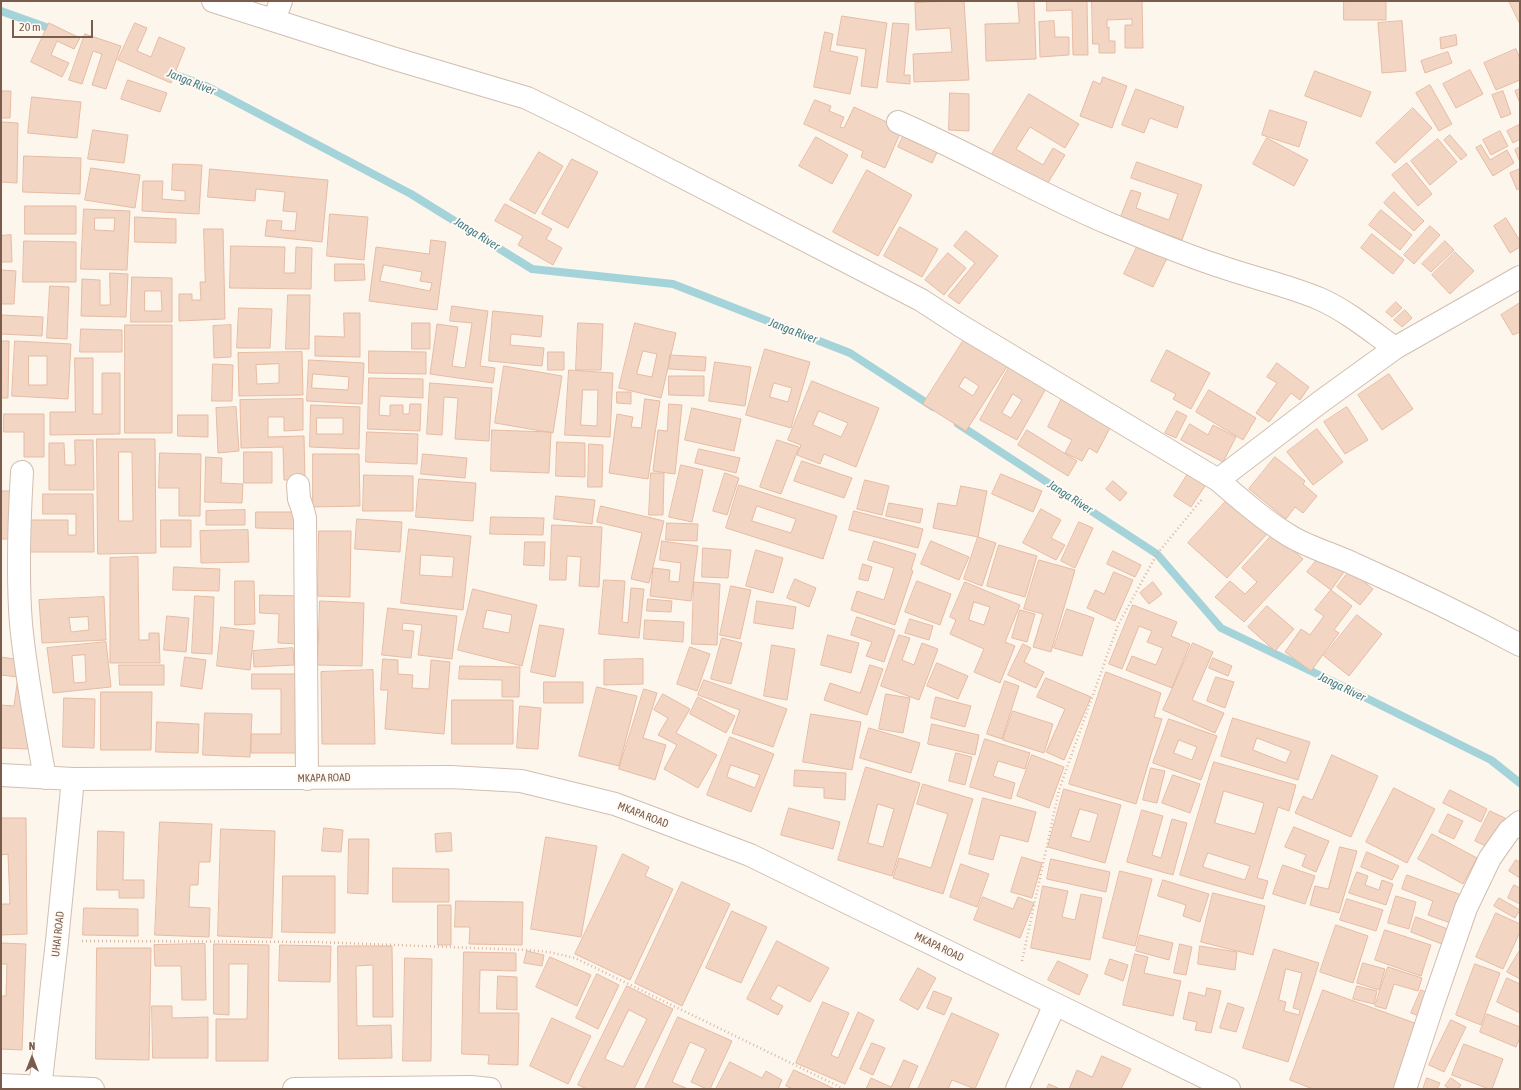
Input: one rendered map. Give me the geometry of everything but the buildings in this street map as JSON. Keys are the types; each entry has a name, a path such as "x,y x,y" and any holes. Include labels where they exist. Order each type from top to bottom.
{"street":[{"path":"213,1 277,10 392,58 526,98 921,300 960,326 1218,480 1244,503 1290,536 1481,624 1520,645"},
{"path":"898,122 934,137 1033,189 1109,224 1220,267 1279,284 1320,300 1359,321 1395,348"},
{"path":"1218,480 1319,403 1395,348 1520,277"},
{"path":"22,472 18,547 21,623 25,660 45,778"},
{"path":"298,485 299,499 305,518 307,779"},
{"name":"MKAPA ROAD","path":"1,775 73,780 451,777 521,781 615,804 750,855 1229,1089"},
{"name":"UHAI ROAD","path":"40,1088 57,941 73,780"},
{"path":"1405,1089 1466,908 1490,858 1514,827"},
{"path":"1017,1089 1055,1004"},
{"path":"1,1086 93,1089"},
{"path":"294,1089 471,1087 490,1089"}],"path":[{"path":"1017,985 1059,790 1118,625 1157,554 1218,480"},
{"path":"57,941 316,942 549,952 575,958 844,1089"}],"waterway":[{"name":"Janga River","path":"1,11 57,31"},
{"name":"Janga River","path":"165,71 206,86 411,194 532,269 673,284 850,353 933,407"},
{"name":"Janga River","path":"958,424 1157,554 1221,628 1491,760 1520,783"}]}
